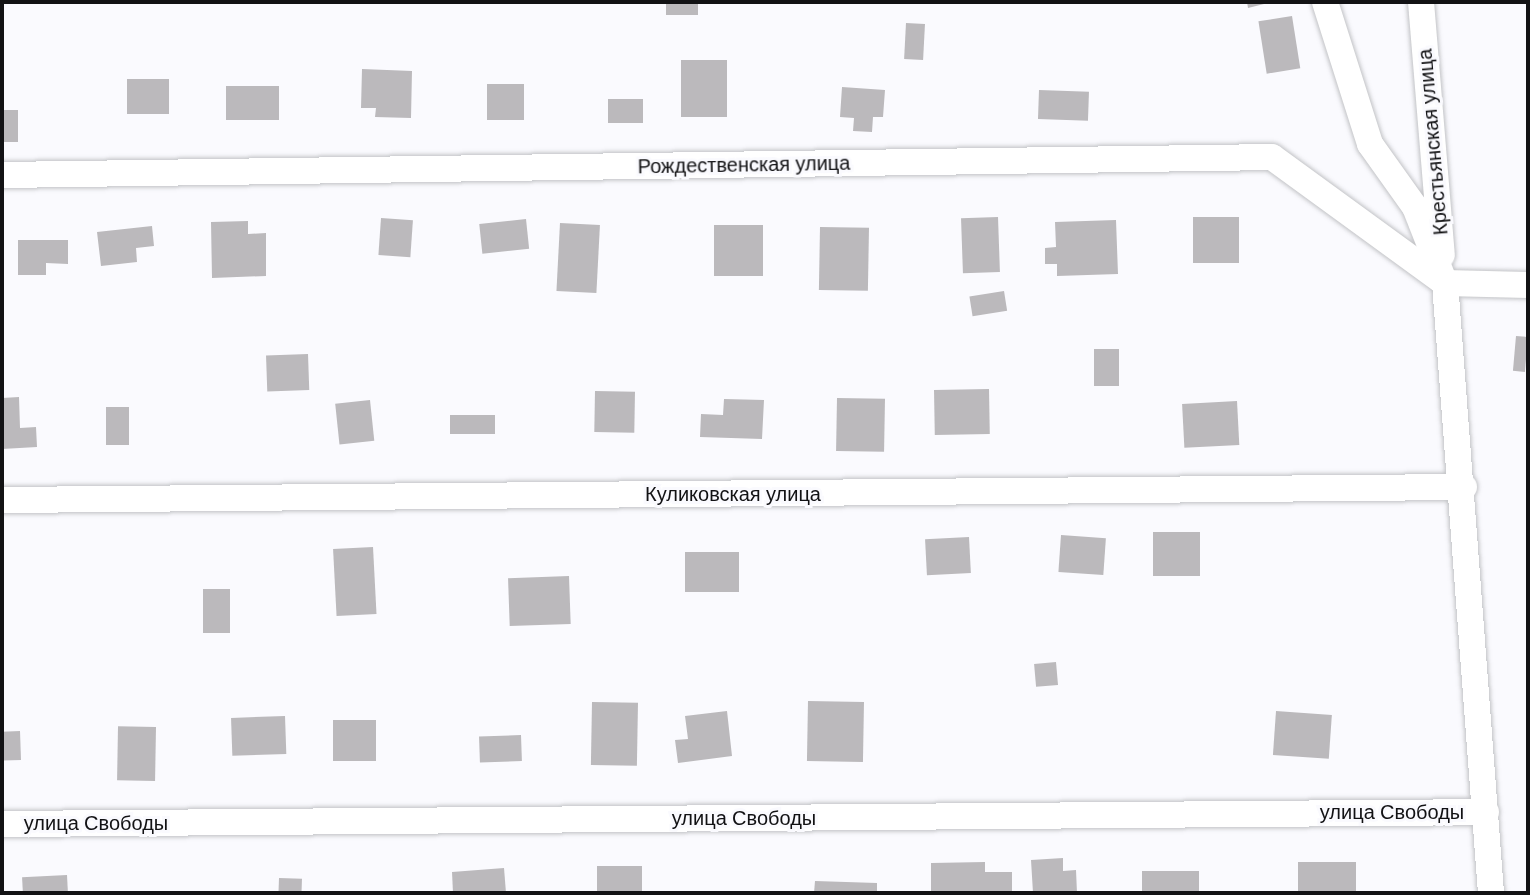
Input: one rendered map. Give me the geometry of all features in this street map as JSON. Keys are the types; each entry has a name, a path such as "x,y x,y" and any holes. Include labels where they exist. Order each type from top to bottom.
{"street":[{"path":"1325,2 1370,144 1415,207 1445,283 1528,285"},
{"name":"Крестьянская улица","path":"1421,2 1464,487 1491,893"},
{"name":"Рождественская улица","path":"2,175 1272,157 1445,283"},
{"name":"Куликовская улица","path":"2,500 1464,487"},
{"name":"улица Свободы","path":"2,824 1486,812"}],"building":[{"path":"666,2 698,2 698,15 666,15"},
{"path":"1247,2 1267,2 1268,3 1248,8"},
{"path":"1292,16 1300,68 1267,74 1258,21"},
{"path":"906,23 925,24 923,60 904,59"},
{"path":"681,60 727,60 727,117 681,117"},
{"path":"362,69 412,71 411,118 375,117 376,108 361,108"},
{"path":"127,79 169,79 169,114 127,114"},
{"path":"487,84 524,84 524,120 487,120"},
{"path":"226,86 279,86 279,120 226,120"},
{"path":"842,87 885,90 883,117 873,117 872,132 853,131 854,118 840,117"},
{"path":"1039,90 1089,92 1088,121 1038,119"},
{"path":"608,99 643,99 643,123 608,123"},
{"path":"2,110 18,110 18,142 2,142"},
{"path":"998,217 1000,272 963,273 961,218"},
{"path":"1193,217 1239,217 1239,263 1193,263"},
{"path":"381,218 413,220 410,257 378,255"},
{"path":"526,219 529,249 482,254 479,224"},
{"path":"1116,220 1118,274 1057,276 1057,264 1045,264 1045,248 1056,247 1055,222"},
{"path":"248,221 248,234 266,233 266,276 212,278 211,222"},
{"path":"560,223 600,225 596,293 556,291"},
{"path":"714,225 763,225 763,276 714,276"},
{"path":"152,226 154,246 136,248 137,262 101,266 97,232"},
{"path":"820,227 869,228 868,291 819,290"},
{"path":"18,240 68,240 68,264 46,263 46,275 18,275"},
{"path":"1004,291 1007,311 973,316 969,296"},
{"path":"1516,336 1528,337 1525,372 1513,371"},
{"path":"1094,349 1119,349 1119,386 1094,386"},
{"path":"308,354 309,390 267,391 266,355"},
{"path":"989,389 990,434 935,435 934,390"},
{"path":"595,391 635,392 634,433 594,432"},
{"path":"19,397 20,428 36,427 37,447 2,449 2,398"},
{"path":"837,398 885,399 884,452 836,451"},
{"path":"724,399 764,400 762,439 700,437 701,414 723,415"},
{"path":"370,400 374,441 339,444 335,404"},
{"path":"1237,401 1239,445 1184,448 1182,404"},
{"path":"106,407 129,407 129,445 106,445"},
{"path":"450,415 495,415 495,434 450,434"},
{"path":"1153,532 1200,532 1200,576 1153,576"},
{"path":"1061,535 1106,538 1103,575 1058,572"},
{"path":"969,537 971,573 927,575 925,539"},
{"path":"373,547 377,614 337,616 333,549"},
{"path":"685,552 739,552 739,592 685,592"},
{"path":"569,576 571,624 510,626 508,578"},
{"path":"203,589 230,589 230,633 203,633"},
{"path":"1056,662 1058,685 1036,687 1034,664"},
{"path":"808,701 864,702 863,762 807,761"},
{"path":"592,702 638,703 637,766 591,765"},
{"path":"727,711 732,756 678,763 675,740 688,739 685,716"},
{"path":"1276,711 1332,715 1329,759 1273,755"},
{"path":"285,716 286,754 232,756 231,718"},
{"path":"333,720 376,720 376,761 333,761"},
{"path":"118,726 156,727 155,781 117,780"},
{"path":"20,731 21,760 3,761 2,732"},
{"path":"521,735 522,761 480,762 479,736"},
{"path":"1063,858 1063,871 1076,870 1077,893 1033,893 1031,860"},
{"path":"985,862 985,872 1012,872 1012,893 931,893 931,863"},
{"path":"1298,862 1356,862 1356,893 1298,893"},
{"path":"597,866 642,866 642,893 597,893"},
{"path":"504,868 506,893 453,893 452,872"},
{"path":"1142,871 1199,871 1199,893 1142,893"},
{"path":"67,875 68,893 23,893 22,877"},
{"path":"279,878 302,879 301,893 278,893"},
{"path":"815,881 877,883 877,893 814,893"}]}
